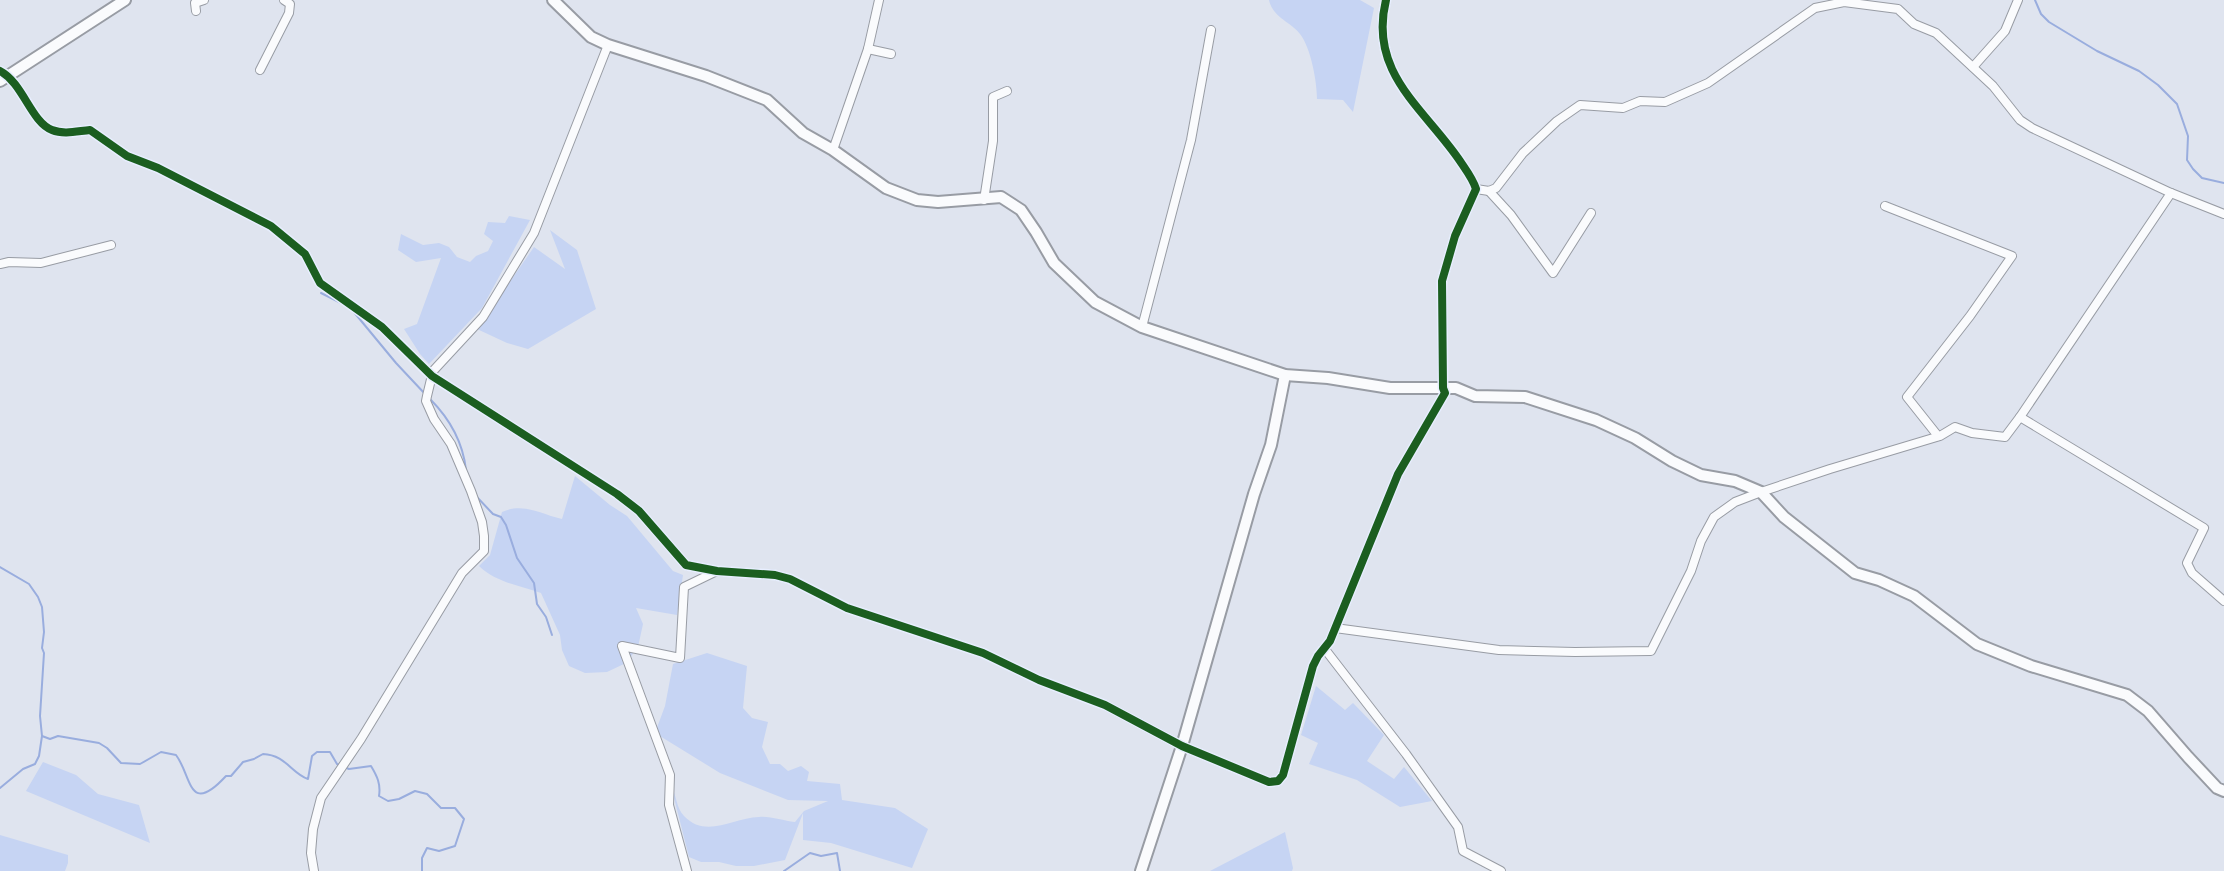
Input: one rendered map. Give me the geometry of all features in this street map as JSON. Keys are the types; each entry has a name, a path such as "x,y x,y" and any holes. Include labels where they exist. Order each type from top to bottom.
{"street":[{"path":"125,0 3,76 39,119 51,130 70,133 90,130 127,156 158,168 271,226 305,254 320,282 381,327 432,376 617,494 639,511 686,565 717,571 775,575 790,579 847,608 983,653 1039,680 1105,705 1182,746 1269,782 1278,781 1283,775 1308,681 1318,656 1335,628 1398,474 1445,393 1443,388 1442,281 1455,236 1476,189"},
{"path":"196,11 195,3 204,0"},
{"path":"260,70 289,13 290,3 284,0"},
{"path":"553,0 591,37 608,45 706,76 767,100 803,133 833,150 886,188 917,200 938,202 1001,197 1021,210 1054,264 1095,302 1142,327 1285,375 1328,378 1390,388 1456,388 1475,396 1525,396 1596,420 1635,438 1672,461 1701,475 1735,481 1761,492 1784,517 1855,573 1879,580 1914,597 1977,644 2031,666 2127,695 2148,711 2217,788 2224,791"},
{"path":"833,150 868,49 879,0"},
{"path":"1386,0 1383,13 1384,52 1405,94 1449,144 1476,189"},
{"path":"1973,67 2005,31 2018,0"},
{"path":"1476,189 1490,191 1496,188 1523,153 1557,122 1580,105 1623,108 1640,101 1665,102 1708,83 1815,8 1844,2 1898,9 1914,24 1936,33 1993,86 2020,120 2032,128 2171,193 2224,214"},
{"path":"1142,327 1191,140 1211,30"},
{"path":"314,871 311,853 313,829 321,798 361,739 462,573 484,551 482,522 471,491 451,444 434,420 426,401 433,371 483,317 534,233 608,45"},
{"path":"868,49 891,54"},
{"path":"984,200 993,141 993,97 1007,91"},
{"path":"1490,191 1511,215 1553,273 1591,213"},
{"path":"1335,628 1499,650 1651,651 1691,571 1701,541 1714,517 1735,502 1938,436 1955,427 1972,433 2005,437 2171,193"},
{"path":"1885,206 2012,256 1970,316 1907,397 1938,436"},
{"path":"0,264 41,263 111,245"},
{"path":"1141,871 1182,746 1254,494 1271,445 1285,375"},
{"path":"2020,417 2204,528 2187,563 2192,573 2224,601"},
{"path":"687,871 669,805 670,775 621,646 680,658 684,587 717,571"},
{"path":"1324,648 1458,826 1463,851 1501,871"}],"shaded area":[{"path":"1269,0 1360,0 1374,8 1353,112 1343,100 1317,99 1313,65 1304,40 1274,11"},
{"path":"509,216 530,220 482,308 429,364 404,329 417,324 441,258 416,262 398,250 401,234 423,245 439,243 449,247 457,257 470,262 476,256 488,251 493,241 484,234 488,222 505,223"},
{"path":"550,230 577,250 596,309 528,349 507,343 477,329 534,247 565,269"},
{"path":"575,476 627,516 673,571 683,575 677,615 636,608 643,624 638,647 626,663 607,672 585,673 569,666 562,650 560,635 541,593 501,580 479,566 490,555 502,512 517,508 562,519"},
{"path":"707,653 747,666 743,708 752,718 768,722 762,747 770,764 780,764 788,771 801,766 809,772 807,781 840,784 842,800 895,808 928,829 912,868 831,843 803,840 803,813 785,860 754,866 736,866 719,862 701,862 689,857 671,786 681,813 692,823 711,827 759,817 795,822 804,811 828,801 788,800 720,773 655,733 665,706 673,664"},
{"path":"1316,686 1345,710 1353,703 1384,735 1367,761 1394,779 1404,767 1432,801 1400,807 1357,780 1309,764 1318,743 1301,735"},
{"path":"43,762 76,775 98,794 139,805 150,843 26,791"},
{"path":"1285,832 1292,871 1210,871"},
{"path":"0,835 68,855 65,871 0,871"}],"waterway":[{"path":"2035,0 2041,14 2049,22 2097,51 2139,71 2158,85 2177,104 2188,136 2187,160 2193,169 2202,178 2224,183"},
{"path":"321,293 349,307"},
{"path":"353,311 426,395"},
{"path":"430,399 454,432 462,450 466,470"},
{"path":"475,495 493,514 501,517 506,525 517,558 534,583 537,604 546,617 552,635"},
{"path":"0,567 29,584 42,607 44,632 40,716 42,736 50,739 58,736 99,743 121,763 140,764 161,752 176,755 193,789 198,793 214,788 226,776 231,776 243,762 263,754 277,757 308,779 312,756 317,752 330,752 337,764 349,769 371,766 378,780 379,796 388,801 399,799 415,791 427,794 441,808 455,808 464,819 455,846 439,851 427,848 422,858 422,871"},
{"path":"0,788 23,769 35,764 39,756 42,736"},
{"path":"784,871 810,853 821,856 837,853 840,871"}],"cycle path":[{"path":"0,71 15,84 45,126 52,130 66,132 90,130 127,156 158,168 271,226 305,254 320,283 382,327 432,376 617,494 639,511 686,565 717,571 775,575 790,579 847,608 983,653 1039,680 1105,705 1182,746 1269,782 1278,781 1283,775 1313,666 1330,641 1398,474 1445,393 1443,388 1442,281 1455,236 1476,189 1460,161 1416,106 1392,69 1385,48 1383,26 1386,0"}]}
